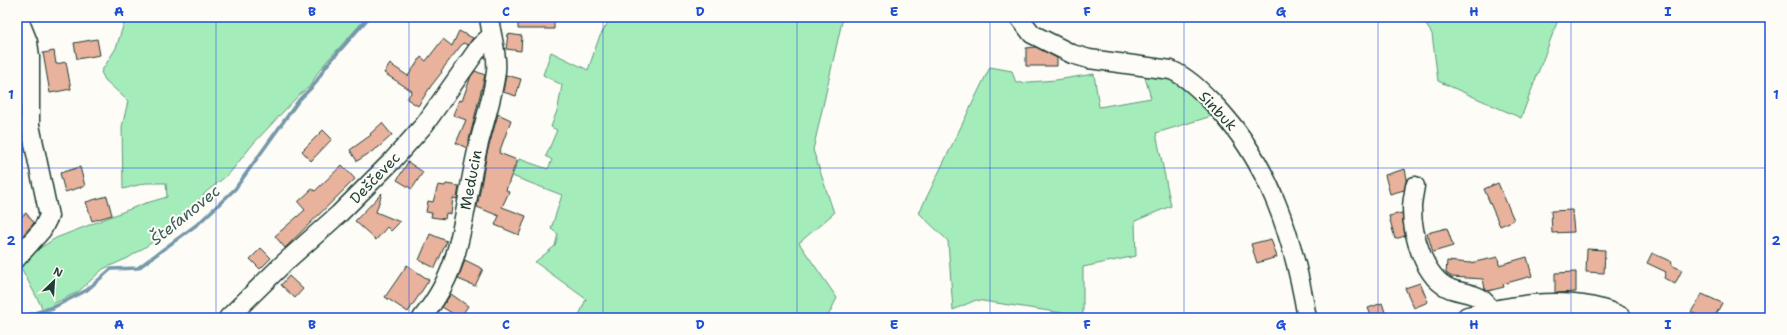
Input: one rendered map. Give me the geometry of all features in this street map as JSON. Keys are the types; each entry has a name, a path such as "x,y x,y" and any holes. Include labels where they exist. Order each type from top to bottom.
{"main road":[{"path":"1468,318 1492,312 1556,305 1584,308 1613,314 1620,318"}],"street":[{"path":"17,258 42,230 49,216 30,125 30,57 28,42 18,17"},
{"path":"489,17 491,36"},
{"name":"Sinbuk","path":"1019,17 1032,34 1072,54 1089,59 1171,70 1183,76 1224,115 1238,131 1252,152 1278,205 1289,238 1304,299 1307,318"},
{"name":"Deščevec","path":"228,318 284,263 339,214 392,161 425,124 480,46 491,36"},
{"name":"Meducin","path":"422,318 440,290 455,258 462,231 476,152 496,71 496,54 491,36"},
{"path":"1415,186 1412,207 1415,228 1420,250 1430,271 1435,278 1451,288 1478,296 1485,301 1492,312"}],"green space":[{"path":"126,17 367,17 327,61 316,75 312,84 297,97 253,144 229,174 206,192 187,216 165,234 128,258 103,269 78,292 53,304 54,310 45,313 18,262 56,238 143,204 167,197 166,183 146,183 123,189 122,127 128,101 105,80 101,72 116,48"},
{"path":"611,17 843,17 813,150 834,213 799,243 837,298 827,318 578,318 586,299 535,262 555,246 558,234 551,229 562,195 512,176 519,159 548,169 552,160 546,156 557,130 551,127 558,108 562,85 543,75 551,52 588,70 599,38"},
{"path":"1421,17 1559,17 1521,118 1438,81 1432,34"},
{"path":"990,67 1012,71 1016,83 1056,80 1094,74 1099,107 1151,98 1144,74 1165,76 1207,102 1212,116 1156,133 1171,206 1135,221 1136,256 1083,267 1083,316 976,300 953,310 948,241 919,213"}],"building":[{"path":"518,17 554,17 554,29 518,29"},
{"path":"459,31 473,38 468,45 463,43 441,71 442,72 418,106 407,99 412,91 384,73 390,64 408,76 421,57 426,61 443,39 452,46"},
{"path":"508,34 522,36 521,51 506,49"},
{"path":"97,39 100,55 77,59 74,43"},
{"path":"1036,47 1057,58 1057,66 1026,66 1026,48"},
{"path":"54,51 56,64 66,62 71,89 50,93 43,53"},
{"path":"475,71 485,75 467,148 456,143 466,120 453,115 459,100 462,101 471,76"},
{"path":"506,75 521,79 516,96 503,92"},
{"path":"17,99 20,99 20,119 17,119"},
{"path":"498,114 511,120 499,153 517,160 506,190 509,192 502,207 526,216 519,235 495,225 499,216 477,207 487,153"},
{"path":"382,123 392,135 379,147 357,161 350,150 371,135 370,134"},
{"path":"323,130 332,139 311,161 302,151"},
{"path":"408,162 423,172 412,189 397,180"},
{"path":"342,165 355,179 285,248 275,236 305,210 298,202 312,189 315,191"},
{"path":"80,167 85,186 65,192 60,173"},
{"path":"1405,169 1407,179 1404,190 1390,194 1385,175"},
{"path":"1498,183 1514,220 1500,226 1484,189"},
{"path":"446,184 459,186 457,199 453,198 451,214 446,213 445,219 431,217 432,213 426,212 428,201 433,202 438,185 445,186"},
{"path":"382,193 376,212 400,222 391,231 387,227 376,240 355,221"},
{"path":"107,196 112,215 92,221 86,202"},
{"path":"1572,210 1574,232 1552,233 1551,211"},
{"path":"26,213 34,223 21,237 17,232 17,220"},
{"path":"1402,213 1405,236 1395,239 1389,216"},
{"path":"1447,228 1453,246 1433,252 1427,233"},
{"path":"430,234 447,241 435,268 419,260"},
{"path":"1271,239 1277,257 1257,263 1251,244"},
{"path":"261,248 271,258 260,269 250,259"},
{"path":"1587,249 1605,250 1604,273 1586,272"},
{"path":"1652,253 1672,262 1671,265 1682,270 1675,284 1664,278 1666,272 1647,263"},
{"path":"1498,257 1499,265 1527,257 1532,276 1503,284 1504,287 1488,291 1485,289 1483,279 1452,277 1446,273 1447,261 1470,263"},
{"path":"465,260 483,269 475,286 458,279"},
{"path":"407,265 429,280 408,312 385,297"},
{"path":"1576,272 1576,292 1555,293 1555,273"},
{"path":"289,276 303,289 295,298 281,285"},
{"path":"1420,283 1428,302 1414,308 1405,288"},
{"path":"451,294 468,306 460,318 442,307"},
{"path":"1702,294 1722,303 1714,318 1703,318 1691,312"},
{"path":"1382,303 1387,318 1372,318 1368,308"}],"waterway":[{"name":"Štefanovec","path":"20,318 56,306 87,290 111,269 138,268 199,223 235,189 299,100 314,85 326,66 369,17"}]}
